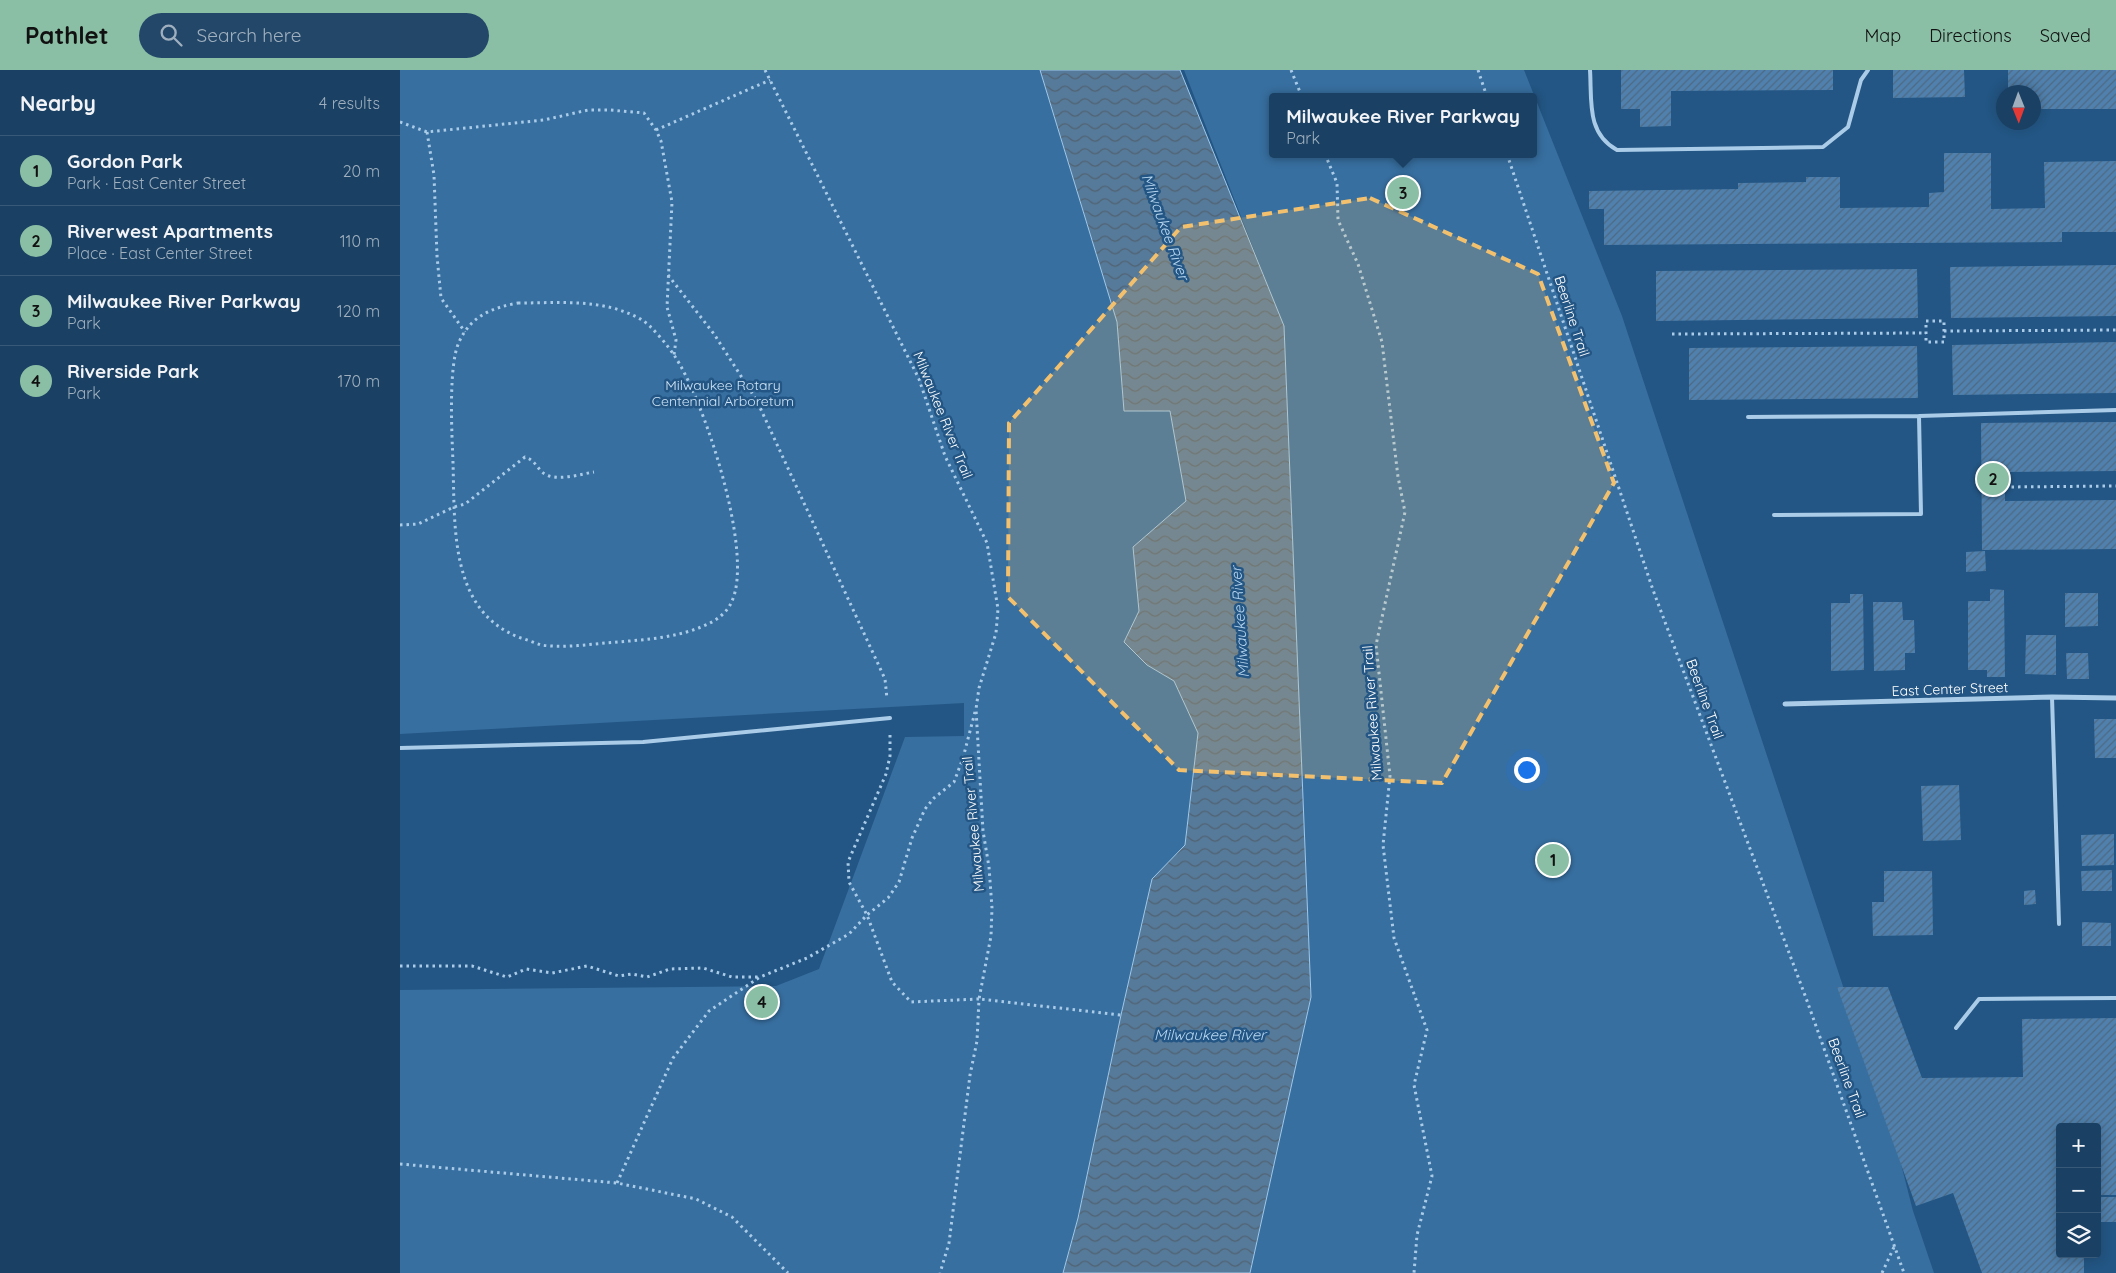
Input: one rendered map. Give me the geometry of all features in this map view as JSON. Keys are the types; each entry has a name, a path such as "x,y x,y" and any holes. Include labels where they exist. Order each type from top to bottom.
{"street":[{"name":"East Center Street","path":"1785,704 2052,697 2116,698"}],"lane":[{"path":"1590,70 1593,124 1606,144 1617,150 1823,147 1848,126 1861,80 1868,70"},
{"path":"1748,417 1919,416 2116,410"},
{"path":"1774,516 1921,514 1919,416"},
{"path":"2052,697 2060,924"},
{"path":"400,748 643,742 890,718"},
{"path":"1956,1028 1979,999 2116,998"}],"path":[{"name":"Milwaukee River Trail","path":"765,70 919,379 945,456 987,542 998,609 996,634 979,688 976,709 983,831 990,867 991,936 979,999 977,1041 970,1075 949,1243 940,1273"},
{"path":"1291,70 1300,93"},
{"path":"1478,70 1486,93"},
{"path":"656,130 770,80"},
{"path":"400,122 427,132 544,120 588,110 610,110 644,114 656,130 660,141 672,202 666,307 676,340 674,355"},
{"path":"427,132 434,175 437,256 441,298 465,332"},
{"name":"Milwaukee River Trail","path":"1326,158 1337,183 1338,220 1358,264 1382,342 1404,512 1376,646 1390,776 1383,845 1394,938 1427,1030 1414,1085 1432,1176 1417,1235 1414,1273"},
{"name":"Beerline Trail","path":"1508,158 1657,599 1806,998 1904,1273"},
{"path":"668,275 714,334 757,401 885,679 890,718 890,756 886,774 848,862 849,882 866,915 892,982 911,1002 979,999 1121,1015"},
{"path":"518,303 586,304 612,307 644,321 674,355 695,398 717,460 733,516 738,554 738,579 732,603 716,620 694,630 658,638 572,646 541,645 511,634 492,622 476,603 464,580 456,546 452,425 453,370 458,345 465,332 475,321 494,307 518,303"},
{"path":"1926,321 1944,321 1944,331 1944,342 1926,342 1926,321"},
{"path":"1944,331 2116,330"},
{"path":"1672,334 1926,333"},
{"path":"400,525 418,524 454,507 465,504 525,457 532,459 544,474 558,477 594,472"},
{"path":"2005,487 2116,486"},
{"path":"617,1183 673,1058 709,1011 760,977 807,958 849,934 866,915 888,898 899,882 912,838 925,809 934,798 954,782 963,758 976,709"},
{"path":"400,966 472,966 507,977 526,969 552,973 587,966 619,976 632,974 647,977 670,969 703,968 732,977 760,977"},
{"path":"400,1164 617,1183 696,1200 732,1218 788,1273"},
{"path":"1882,1273 1894,1247"}],"highlighted area":[{"path":"1370,198 1538,274 1614,483 1442,783 1179,770 1008,597 1009,423 1181,227"}],"green space":[{"name":"Milwaukee Rotary Centennial Arboretum","path":"400,70 1040,70 1117,322 1124,411 1170,411 1186,501 1133,547 1139,611 1124,642 1147,665 1174,681 1198,733 1185,845 1152,880 1078,1218 1063,1273 400,1273 400,990 776,986 819,969 905,737 964,736 964,703 400,734"},
{"path":"1184,70 1524,70 1533,93 1269,93 1269,158 1537,158 1537,103 1622,316 1899,1156 1913,1211 1934,1273 1250,1273 1311,997 1284,327"}],"water":[{"name":"Milwaukee River","path":"1040,70 1180,70 1284,326 1311,997 1250,1273 1063,1273 1078,1218 1152,879 1185,845 1198,733 1174,681 1147,665 1124,642 1139,611 1133,547 1186,501 1170,411 1124,411 1117,322"}],"building":[{"path":"1621,70 1833,70 1833,90 1671,91 1671,126 1640,127 1640,109 1621,109"},
{"path":"1893,70 1964,70 1965,97 1893,98"},
{"path":"2008,70 2116,70 2116,109 2041,109 2041,85 2008,85"},
{"path":"1944,153 1991,153 1991,209 2045,208 2044,162 2116,161 2116,232 2062,232 2062,242 1604,245 1604,209 1589,209 1589,191 1738,189 1738,183 1806,182 1806,177 1840,177 1840,208 1929,207 1929,193 1944,192"},
{"path":"2116,265 2116,316 1951,318 1950,267"},
{"path":"1917,269 1918,318 1656,321 1656,271"},
{"path":"2116,342 2116,393 1953,395 1952,345"},
{"path":"1917,346 1918,398 1689,400 1689,348"},
{"path":"2116,422 2116,471 2005,472 2005,501 2116,500 2116,549 1982,550 1981,423"},
{"path":"1985,551 1986,571 1966,572 1966,552"},
{"path":"1990,589 2004,590 2005,677 1987,677 1987,670 1968,670 1968,601 1990,601"},
{"path":"2065,593 2098,593 2098,626 2065,627"},
{"path":"1850,594 1863,594 1864,670 1831,671 1831,603 1850,603"},
{"path":"1873,602 1902,602 1903,620 1914,620 1915,653 1905,653 1905,670 1874,671"},
{"path":"2026,635 2056,635 2056,675 2025,674"},
{"path":"2066,653 2088,653 2089,679 2067,679"},
{"path":"2094,719 2116,719 2116,758 2095,758"},
{"path":"1959,785 1961,840 1923,841 1921,786"},
{"path":"2114,834 2114,865 2082,866 2081,835"},
{"path":"2112,870 2112,891 2082,891 2081,871"},
{"path":"1884,871 1932,871 1933,935 1873,936 1872,902 1884,902"},
{"path":"2035,890 2036,904 2024,905 2024,891"},
{"path":"2082,922 2111,923 2111,946 2082,946"},
{"path":"1837,987 1888,987 1922,1078 2023,1077 2022,1019 2116,1018 2116,1195 2101,1195 2101,1123 2056,1123 2056,1258 2084,1258 2084,1273 1982,1273 1953,1193 1916,1206"},
{"path":"2101,1197 2116,1197 2116,1222 2101,1222"}],"place":[{"name":"Milwaukee River Parkway","path":"1403,193"},
{"name":"Riverwest Apartments","path":"1993,479"},
{"name":"Gordon Park","path":"1553,860"},
{"name":"Riverside Park","path":"762,1002"}]}
